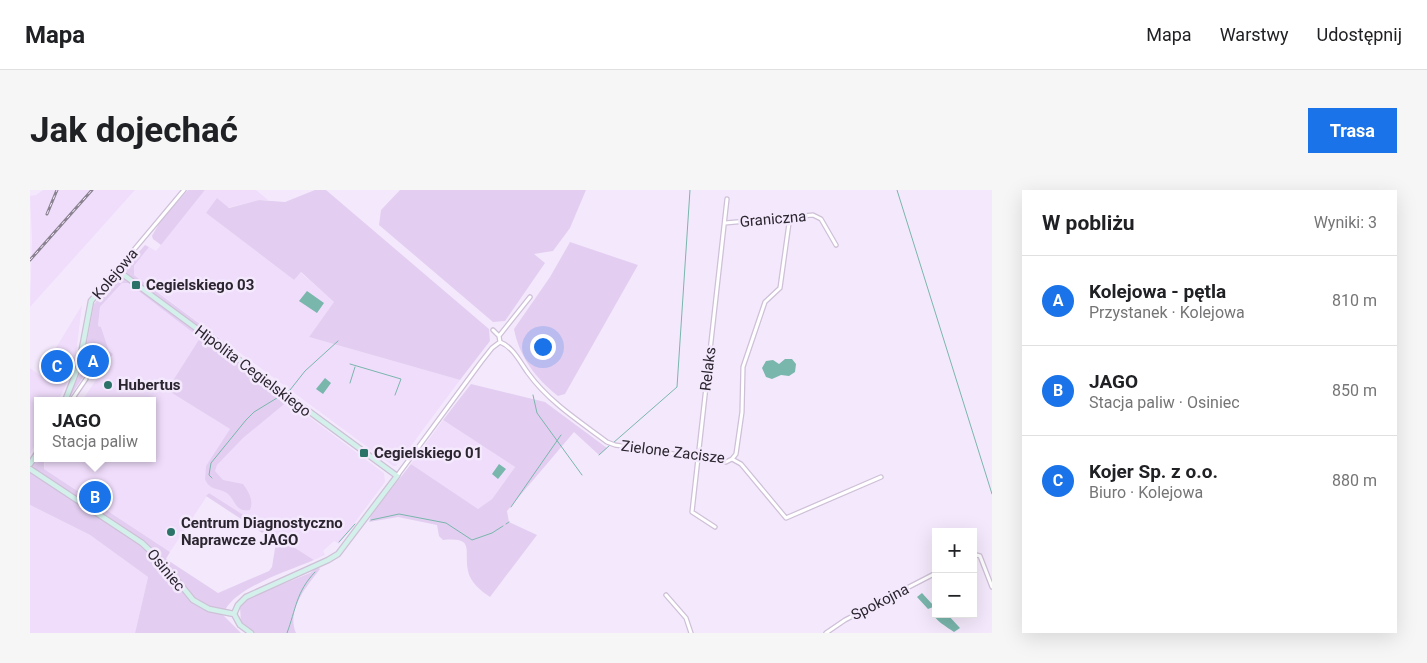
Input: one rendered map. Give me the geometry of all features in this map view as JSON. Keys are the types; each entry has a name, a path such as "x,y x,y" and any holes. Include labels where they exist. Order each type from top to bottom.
{"street":[{"name":"Kolejowa","path":"66,397 79,365 91,301 184,190"},
{"name":"Relaks","path":"715,526 692,512 727,199"},
{"name":"Graniczna","path":"725,223 790,216 817,216 836,244"},
{"path":"732,459 736,454 742,412 743,367 765,302 780,288 790,216"},
{"name":"Hipolita Cegielskiego","path":"117,270 397,476"},
{"path":"499,336 530,297"},
{"path":"251,633 240,625 234,614 238,605 246,597 338,554 492,348 500,342 499,336 493,330"},
{"name":"Zielone Zacisze","path":"500,342 509,347 534,381 554,401 612,444 726,462 732,459 741,464 786,518 881,477"},
{"path":"74,397 86,379"},
{"name":"Osiniec","path":"30,469 142,542 164,564 193,600 209,609 234,614"},
{"path":"389,471 392,483"},
{"path":"977,555 980,556 992,587"},
{"name":"Spokojna","path":"826,633 846,620 932,575"},
{"path":"666,595 686,618 691,633"}],"shaded area":[{"path":"43,190 135,190 30,307 32,239 30,196 36,195"},
{"path":"188,190 205,190 161,245 152,236 161,220"},
{"path":"205,190 256,190 268,200 259,200 206,213 294,280 300,272 335,302 309,337 460,380 396,466 393,466 133,274 134,266 149,247 156,251"},
{"path":"315,190 326,190 489,329 490,341 460,380 309,337 334,302 301,272 294,280 206,213 217,198 229,208 259,200 285,202"},
{"path":"400,190 586,190 570,228 553,251 534,254 545,263 505,321 493,322 379,225 381,210"},
{"path":"570,242 638,265 565,394 558,396 543,382 524,358 514,329 550,277"},
{"path":"145,245 149,247 134,266 134,275 231,347 229,351 126,274 125,268"},
{"path":"117,277 124,278 283,395 288,401 243,438 217,465 215,471 223,480 243,484 250,497 250,510 238,507 229,495 211,487 205,479 206,466 230,429 167,390 200,338 128,283 122,283 100,307 98,326 101,327 109,351 113,354 108,362 96,358 69,397 82,369 94,304"},
{"path":"122,283 128,283 201,338 167,390 243,437 288,401 384,473 385,482 339,544 334,541 323,551 325,555 314,560 209,493 170,552 44,469 45,462 156,462 156,397 85,397 113,354 109,351 101,327 98,326 100,307"},
{"path":"307,291 324,303 317,313 299,301"},
{"path":"82,305 74,369 60,397 34,397 34,447 30,454 30,368 41,376"},
{"path":"785,359 792,359 796,364 795,372 789,376 781,375 772,379 766,377 762,368 766,361 773,360 779,364"},
{"path":"325,378 331,383 323,394 316,389"},
{"path":"471,384 545,402 607,448 599,455 574,432 507,511 509,522 537,535 490,597 476,586 469,575 467,551 464,543 460,540 443,540 439,536 437,525 398,517 369,522 371,515 411,464 478,509 492,499 515,467 443,420"},
{"path":"443,420 515,467 492,499 478,510 411,464"},
{"path":"34,461 44,462 44,469 170,552 166,559 218,593 269,571 272,567 276,542 206,496 209,493 314,560 262,582 237,597 228,605 223,615 241,633 135,633 148,577 90,535 30,505 30,467"},
{"path":"499,464 506,469 498,479 492,474"},
{"path":"30,505 90,535 148,577 135,633 30,633"},
{"path":"318,567 320,569 304,591 296,607 294,624 296,633 255,633 241,622 240,608 247,599 310,573"},
{"path":"922,593 932,604 932,607 928,609 917,597"},
{"path":"935,618 951,618 960,628 954,632"}],"waterway":[{"path":"613,443 677,387 690,190"},
{"path":"897,190 992,494"},
{"path":"212,478 209,475 211,463 246,420 254,412 290,390 305,371 338,341"},
{"path":"350,364 401,379 395,395"},
{"path":"350,383 355,367"},
{"path":"533,395 537,413 582,475"},
{"path":"511,507 561,435"},
{"path":"599,455 610,445"},
{"path":"371,520 399,514 446,523 472,540 492,533 503,526"},
{"path":"339,542 355,524"},
{"path":"287,633 300,594 315,572"}],"railway":[{"path":"47,214 57,190"},
{"path":"30,260 92,190"}],"place":[{"name":"Cegielskiego 03","path":"136,285"},
{"name":"Kolejowa - pętla","path":"93,361"},
{"name":"Kojer Sp. z o.o.","path":"57,366"},
{"name":"Hubertus","path":"108,385"},
{"name":"Cegielskiego 01","path":"364,453"},
{"name":"JAGO","path":"95,497"},
{"name":"Centrum Diagnostyczno Naprawcze JAGO","path":"171,532"}]}
